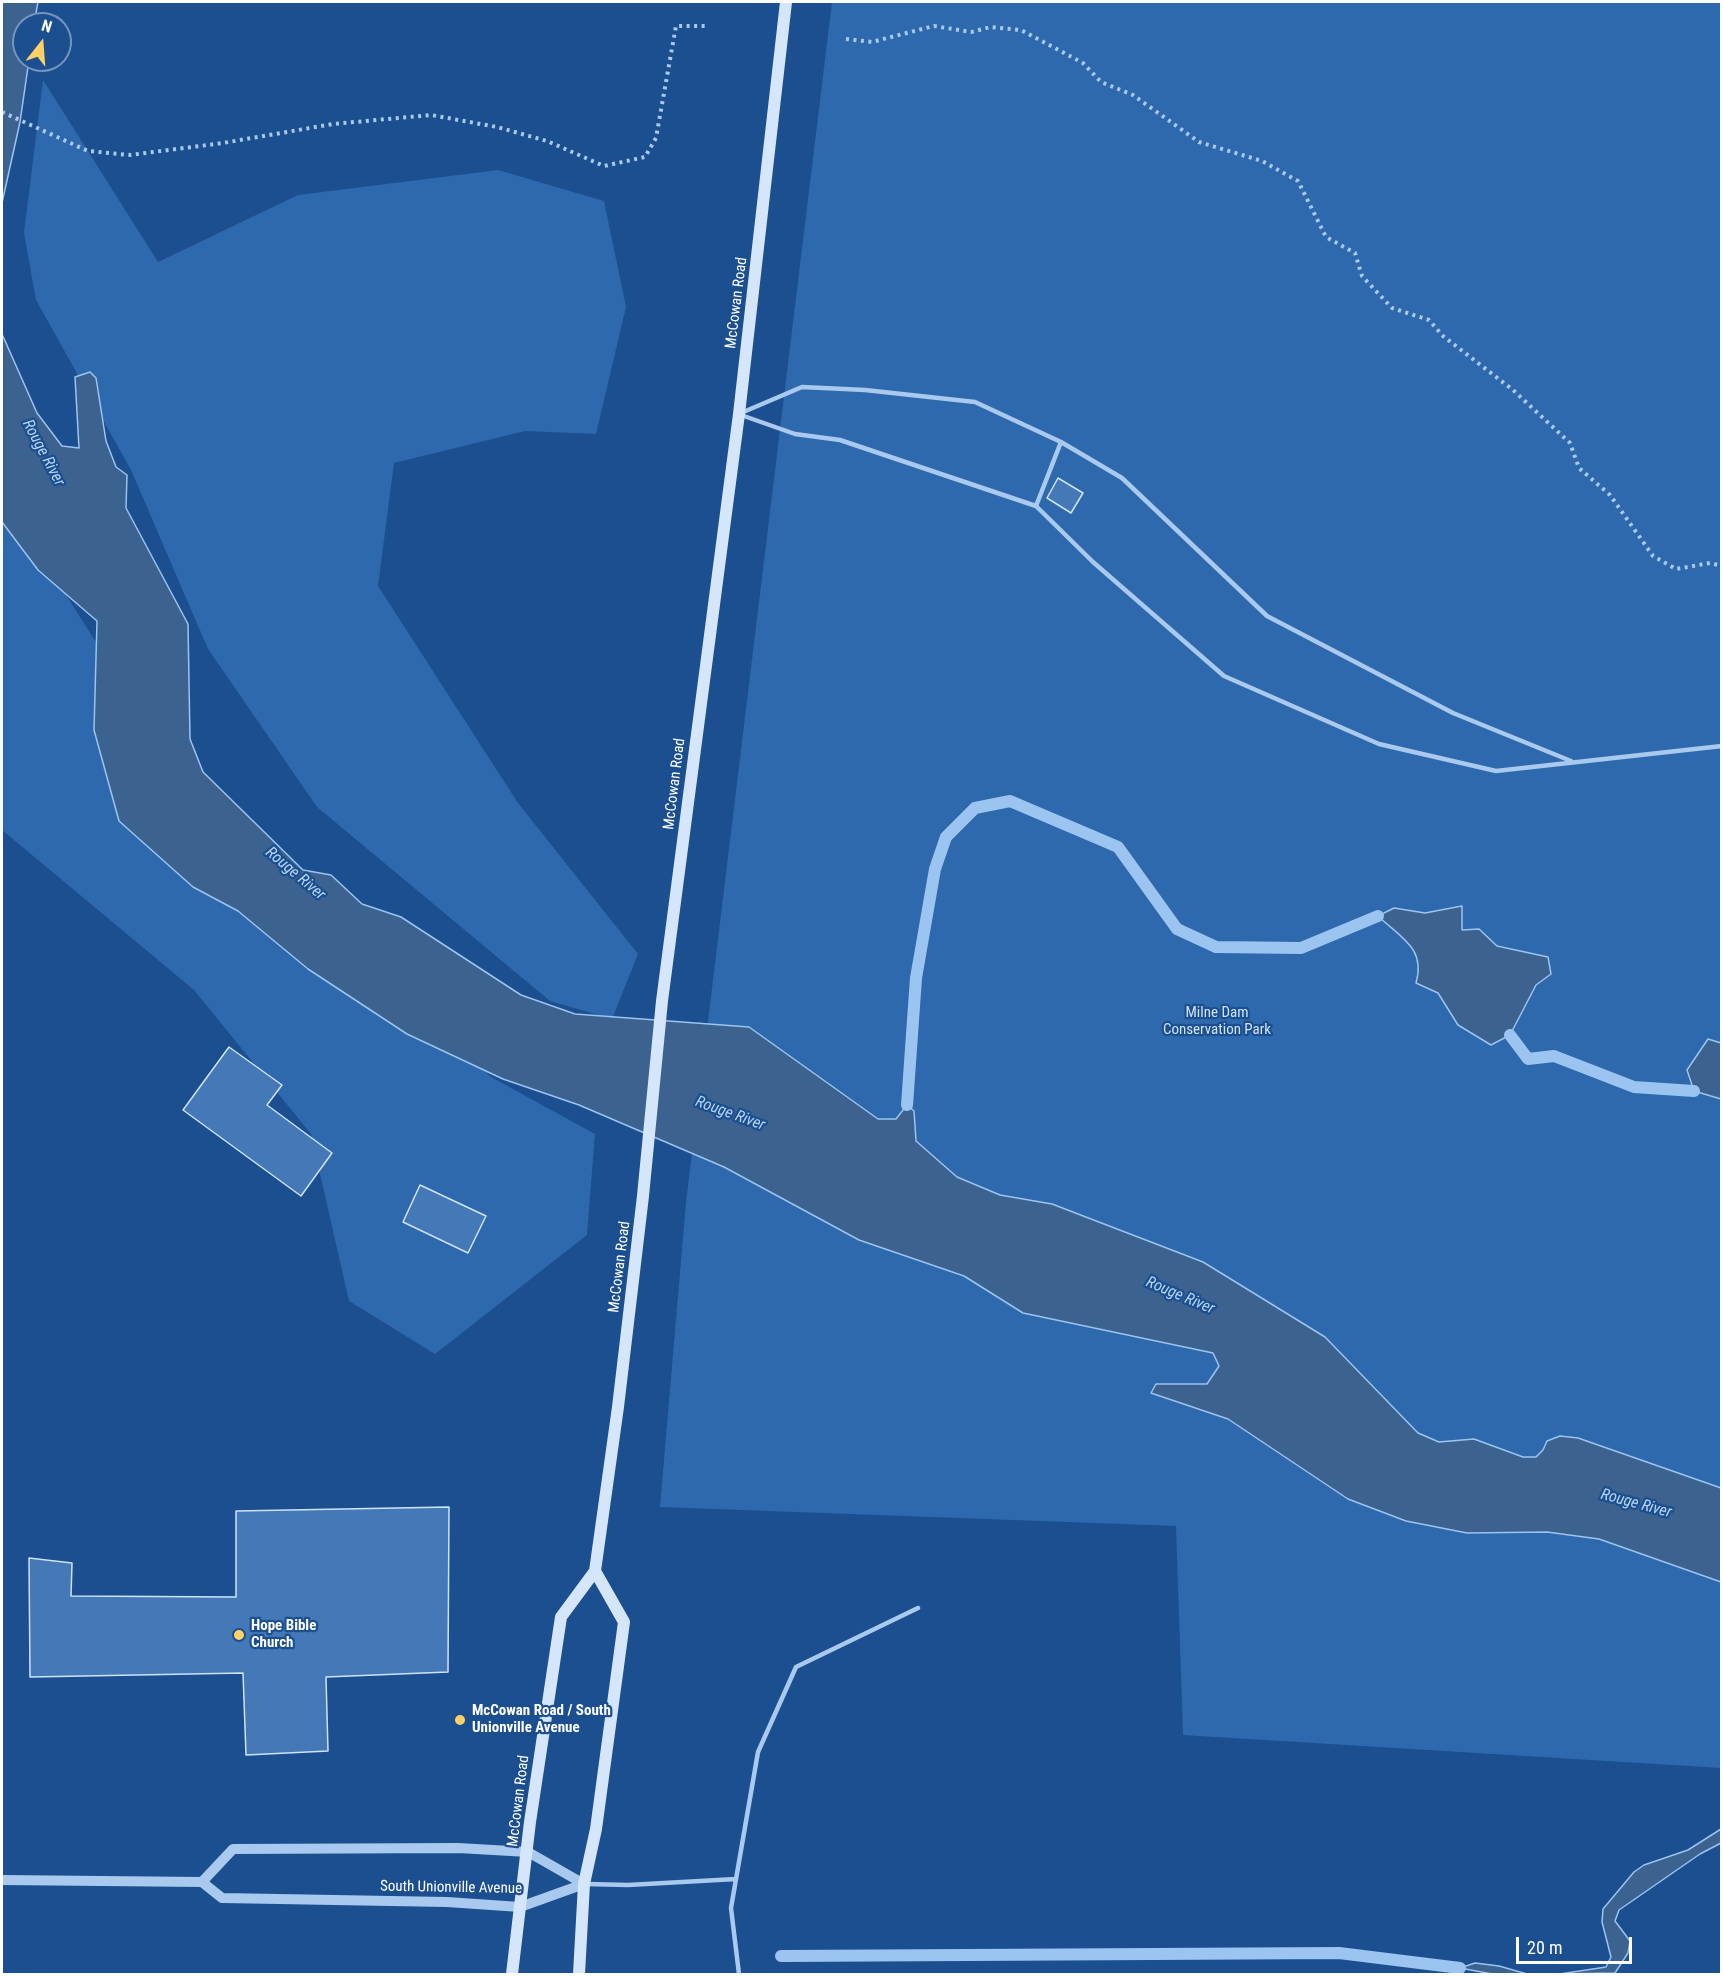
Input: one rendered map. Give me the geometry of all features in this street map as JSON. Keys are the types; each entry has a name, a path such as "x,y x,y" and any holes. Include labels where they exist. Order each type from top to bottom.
{"main road":[{"name":"McCowan Road","path":"512,1974 561,1617 595,1571 618,1407 643,1196 662,1001 739,414 786,2"},
{"path":"579,1974 584,1884 596,1829 624,1622 595,1571"}],"street":[{"path":"2,1880 202,1882 233,1849 458,1848 528,1852 584,1884"},
{"name":"South Unionville Avenue","path":"202,1882 222,1898 447,1902 520,1907 584,1884"}],"lane":[{"path":"739,414 802,387 865,390 975,402 1061,442 1122,478 1267,616 1454,713 1574,762"},
{"path":"739,414 795,434 840,440 1036,506 1093,562 1224,676 1379,744 1496,771 1722,746"},
{"path":"1036,506 1061,442"},
{"path":"739,1974 731,1908 758,1752 796,1667 918,1608"},
{"path":"584,1884 628,1885 736,1878"}],"path":[{"path":"2,112 88,151 130,155 222,143 333,124 431,115 496,127 547,141 604,166 645,157 656,138 676,26 709,26"},
{"path":"846,39 872,42 934,26 970,32 992,27 1021,30 1083,63 1101,82 1133,95 1199,142 1262,161 1298,182 1326,237 1355,254 1362,276 1392,308 1429,320 1443,336 1513,390 1570,443 1579,468 1610,495 1653,556 1676,568 1710,564 1722,566"}],"green space":[{"name":"Milne Dam Conservation Park","path":"832,2 1721,2 1721,1768 1183,1735 1176,1526 660,1507 686,1202"},
{"path":"43,80 158,262 298,195 498,170 604,201 626,307 596,434 525,431 394,463 378,586 518,803 638,954 612,1019 550,1001 317,807 208,649 131,470 36,300 24,233"},
{"path":"2,461 54,576 115,672 356,950 491,1077 595,1134 587,1235 435,1354 349,1301 311,1134 194,990 2,830"}],"water":[{"path":"2,2 38,2 36,12 12,12 12,72 27,72 20,122 2,203"},
{"name":"Rouge River","path":"2,334 37,413 62,446 79,448 75,377 90,372 96,378 106,441 116,467 127,475 126,508 188,624 190,739 203,772 303,870 331,875 362,904 401,917 521,995 575,1014 749,1027 878,1119 896,1119 907,1105 914,1111 916,1141 957,1177 1000,1195 1052,1204 1203,1262 1325,1337 1418,1433 1439,1442 1474,1439 1523,1457 1536,1457 1543,1450 1547,1441 1560,1436 1578,1438 1721,1488 1721,1582 1599,1539 1547,1532 1467,1533 1406,1521 1348,1499 1228,1419 1151,1393 1156,1384 1207,1384 1219,1366 1213,1353 1023,1313 964,1276 859,1240 724,1167 579,1105 503,1079 407,1034 308,969 238,911 193,887 119,821 94,730 97,621 38,570 2,522"},
{"path":"1462,906 1462,930 1479,929 1497,946 1548,957 1551,974 1536,985 1510,1035 1491,1045 1458,1025 1438,993 1416,983 1418,961 1414,952 1403,938 1378,916 1394,908 1425,913"},
{"path":"1708,1039 1721,1043 1721,1099 1694,1091 1687,1070"},
{"path":"1721,1829 1721,1843 1700,1854 1619,1910 1615,1921 1630,1941 1628,1953 1615,1973 1560,1974 1606,1967 1611,1957 1602,1922 1603,1909 1634,1872 1644,1865 1688,1850"},
{"path":"1475,1963 1499,1966 1527,1974 1492,1974 1460,1968"}],"building":[{"path":"1058,478 1083,493 1071,513 1047,498"},
{"path":"229,1047 282,1085 267,1105 332,1153 301,1196 183,1110"},
{"path":"420,1185 486,1216 468,1253 403,1222"},
{"name":"Hope Bible Church","path":"449,1507 448,1672 326,1677 328,1751 246,1755 243,1673 30,1677 29,1558 72,1563 71,1596 236,1597 236,1511"}],"waterway":[{"path":"907,1105 916,978 935,869 946,837 975,808 1010,801 1118,847 1177,929 1216,947 1301,948 1378,916"},
{"path":"1510,1035 1528,1059 1554,1056 1634,1087 1694,1091"},
{"path":"781,1956 1339,1953 1460,1968"}],"place":[{"name":"Hope Bible Church","path":"239,1635"},
{"name":"McCowan Road / South Unionville Avenue","path":"460,1720"}]}
